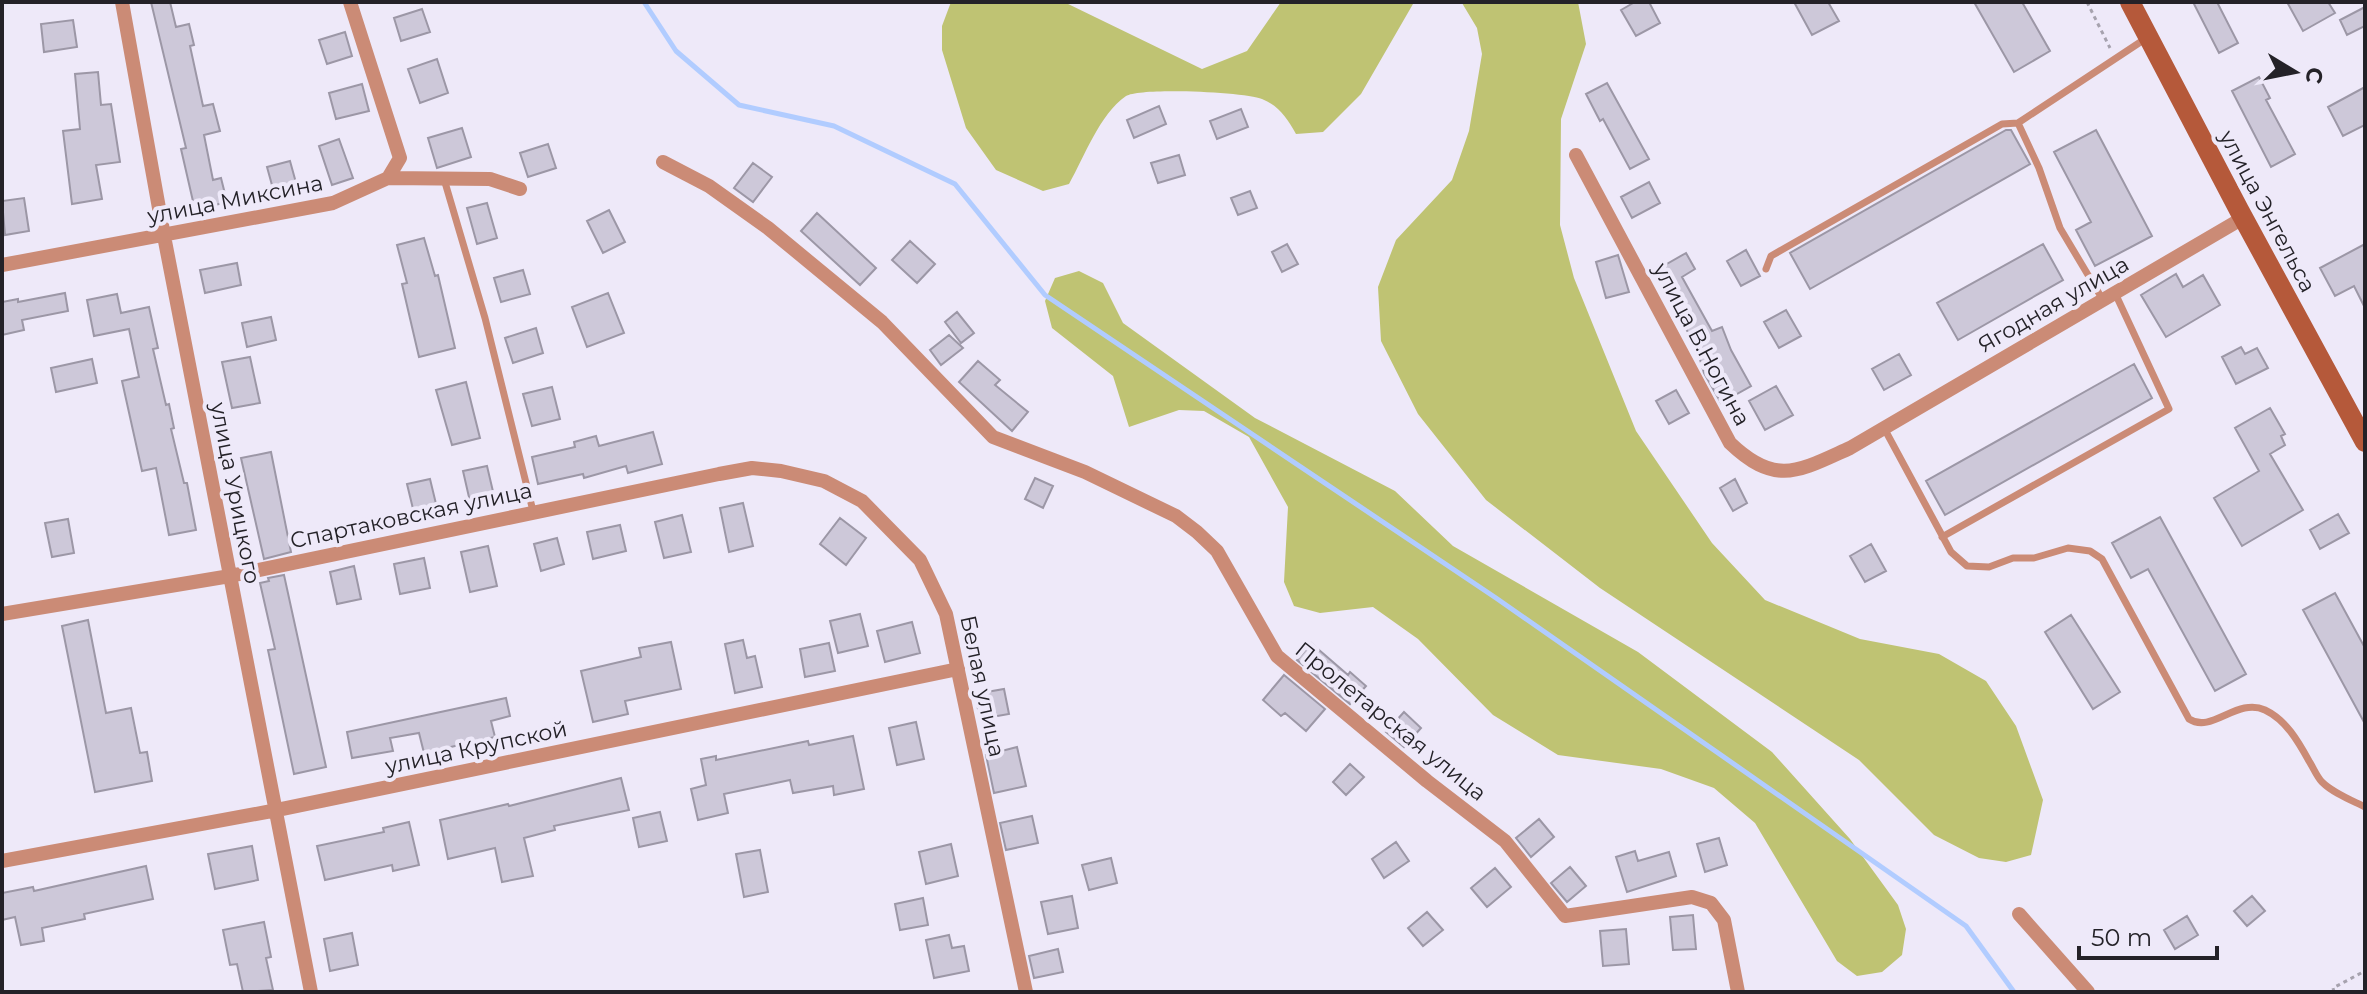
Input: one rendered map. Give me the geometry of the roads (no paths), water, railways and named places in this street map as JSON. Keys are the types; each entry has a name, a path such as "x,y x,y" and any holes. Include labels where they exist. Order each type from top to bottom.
{"main road":[{"name":"улица Энгельса","path":"2130,2 2365,442"}],"street":[{"name":"улица Урицкого","path":"122,2 164,236 311,992"},
{"path":"350,2 400,158 388,178"},
{"name":"улица В.Ногина","path":"1576,155 1730,443 1745,458 1764,469 1792,471 1850,448 1884,428"},
{"name":"Пролетарская улица","path":"663,162 709,186 756,219 882,322 993,437 1085,472 1176,516 1197,532 1217,551 1277,656 1427,781 1505,841 1565,916 1692,897 1711,903 1724,920 1738,992"},
{"name":"улица Миксина","path":"2,265 333,203 388,178 490,179 520,189"},
{"name":"Ягодная улица","path":"1884,428 2243,218"},
{"name":"Спартаковская улица","path":"2,614 230,576 719,474 752,468 781,471"},
{"name":"Белая улица","path":"781,471 824,481 862,501 920,560 946,614 1026,992"},
{"name":"улица Крупской","path":"2,861 277,810 958,669"},
{"path":"2019,914 2088,992"}],"lane":[{"path":"1766,269 1771,256 2002,124 2018,123 2149,37"},
{"path":"1942,537 2169,409 2109,297 2060,228 2039,168 2018,123"},
{"path":"444,179 485,318 533,511"},
{"path":"1884,428 1951,552 1967,566 1989,567 2013,558 2034,558 2068,548 2090,551 2102,559 2189,719 2197,724 2205,723 2253,705 2263,708 2289,729 2321,781 2365,807"}],"waterway":[{"path":"644,2 676,51 739,105 834,126 955,184 1045,295 1496,598 1966,926 2014,992"}]}
